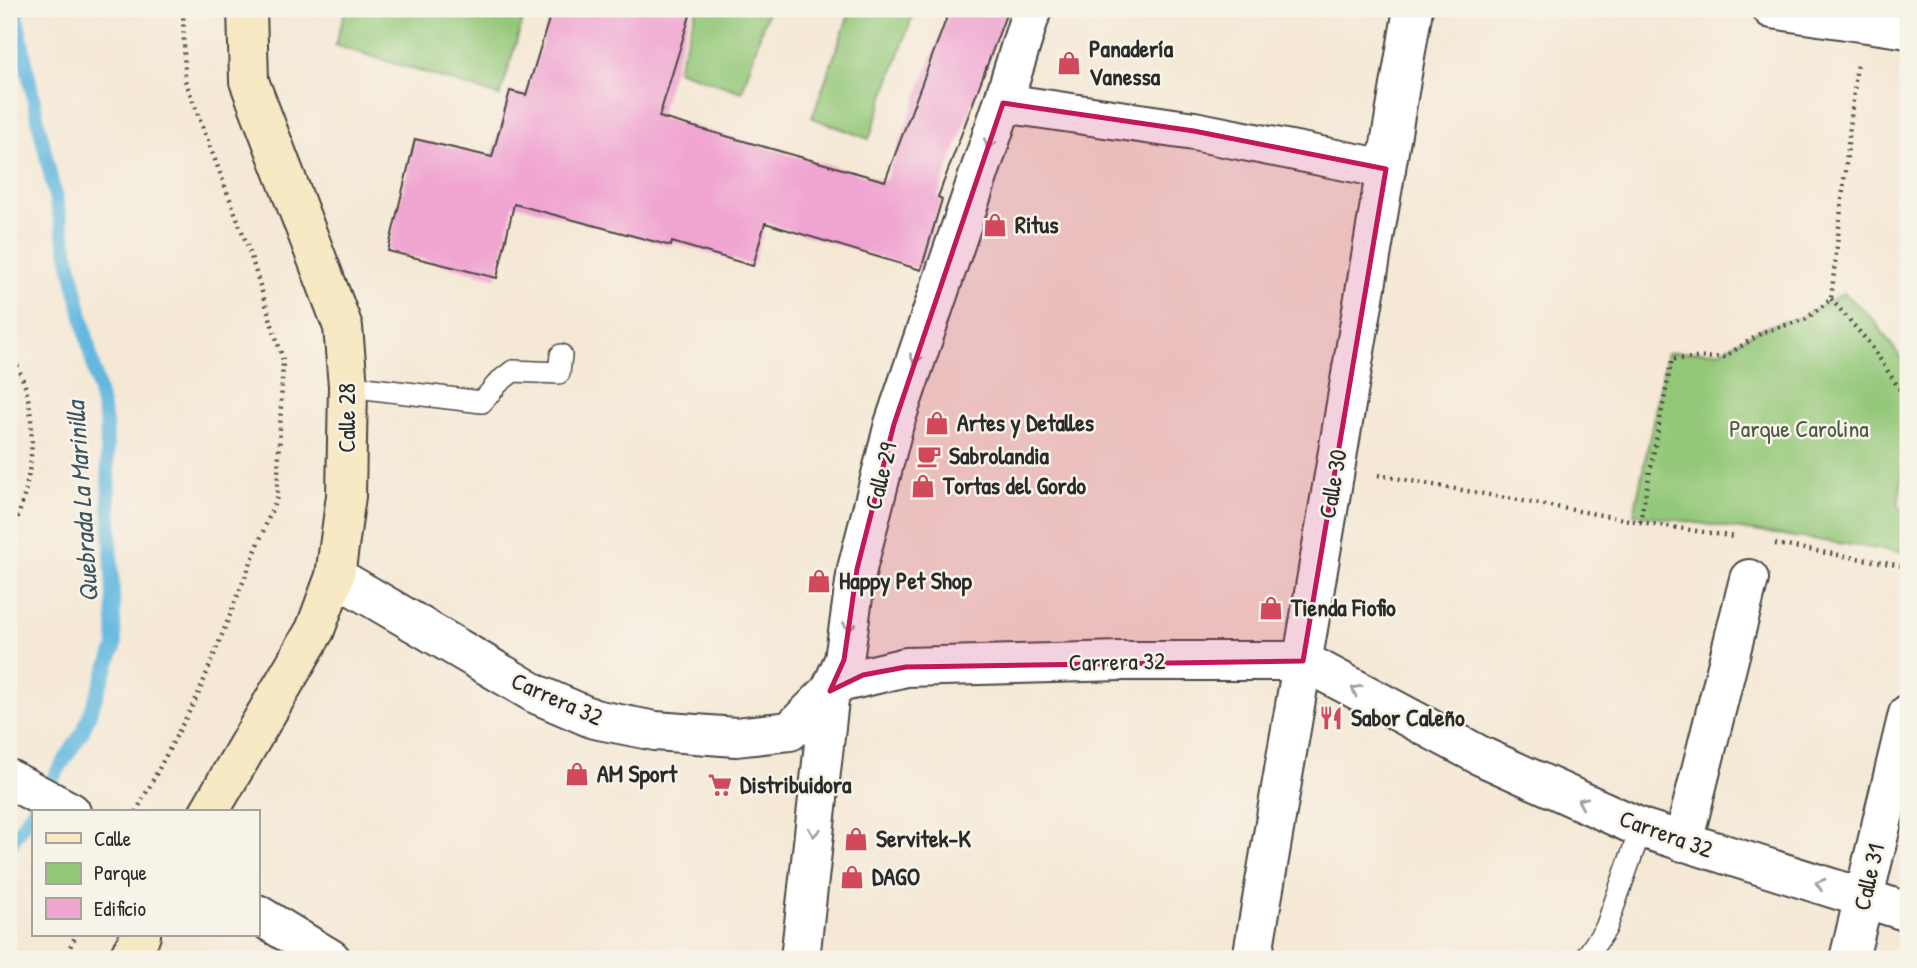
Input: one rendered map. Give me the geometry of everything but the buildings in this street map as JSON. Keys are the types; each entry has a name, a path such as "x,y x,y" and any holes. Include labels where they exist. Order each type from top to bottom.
{"main road":[{"name":"Calle 28","path":"210,810 315,630 335,576 346,496 348,386 344,327 249,80 247,9"},
{"path":"128,959 140,936"}],"street":[{"name":"Calle 29","path":"800,959 830,691 844,660 857,569 894,424 1003,103 1032,9"},
{"name":"Calle 30","path":"1252,959 1413,9"},
{"path":"1772,9 1908,29"},
{"path":"1003,103 1194,131 1386,169"},
{"name":"Carrera 32","path":"335,576 536,694 594,719 655,731 736,737 790,731 830,691 843,682 906,667 1108,661 1303,661 1481,756 1641,828 1908,912"},
{"path":"1683,842 1749,579"},
{"name":"Calle 31","path":"1849,959 1908,713"},
{"path":"9,779 67,810"},
{"path":"259,915 331,959"}],"lane":[{"path":"348,386 482,402 499,382 513,371 559,373 561,355"},
{"path":"1585,959 1606,928 1641,828"}],"path":[{"path":"137,810 198,695 277,497 283,360 249,250 185,80 183,9"},
{"path":"1640,522 1672,359 1724,357 1763,332 1806,319 1831,299 1861,22"},
{"path":"1831,299 1870,344 1908,402"},
{"path":"9,346 25,387 33,433 20,514 9,539"},
{"path":"1336,467 1744,538"},
{"path":"1769,542 1908,567"},
{"path":"64,959 76,936"}],"highlighted area":[{"path":"1003,103 1194,131 1386,169 1303,661 906,667 863,675 830,691 844,660 857,569 894,424"}],"green space":[{"path":"346,9 526,9 500,96 335,45"},
{"path":"697,9 768,9 742,92 677,70"},
{"path":"851,9 915,9 869,139 812,118"},
{"name":"Parque Carolina","path":"1844,293 1873,319 1908,368 1908,439 1898,505 1908,515 1908,553 1634,514 1667,353 1721,351 1762,328 1801,317"}],"waterway":[{"name":"Quebrada La Marinilla","path":"15,9 106,423 115,647 83,731 33,810"},
{"name":"Quebrada La Marinilla","path":"9,847 32,811"}],"place":[{"name":"Panadería Vanessa","path":"1069,63"},
{"name":"Ritus","path":"995,225"},
{"name":"Artes y Detalles","path":"937,423"},
{"name":"Sabrolandia","path":"929,456"},
{"name":"Tortas del Gordo","path":"923,486"},
{"name":"Happy Pet Shop","path":"819,581"},
{"name":"Tienda Fiofio","path":"1271,608"},
{"name":"Sabor Caleño","path":"1331,718"},
{"name":"AM Sport","path":"577,774"},
{"name":"Distribuidora","path":"720,785"},
{"name":"Servitek-K","path":"856,839"},
{"name":"DAGO","path":"852,877"}]}
